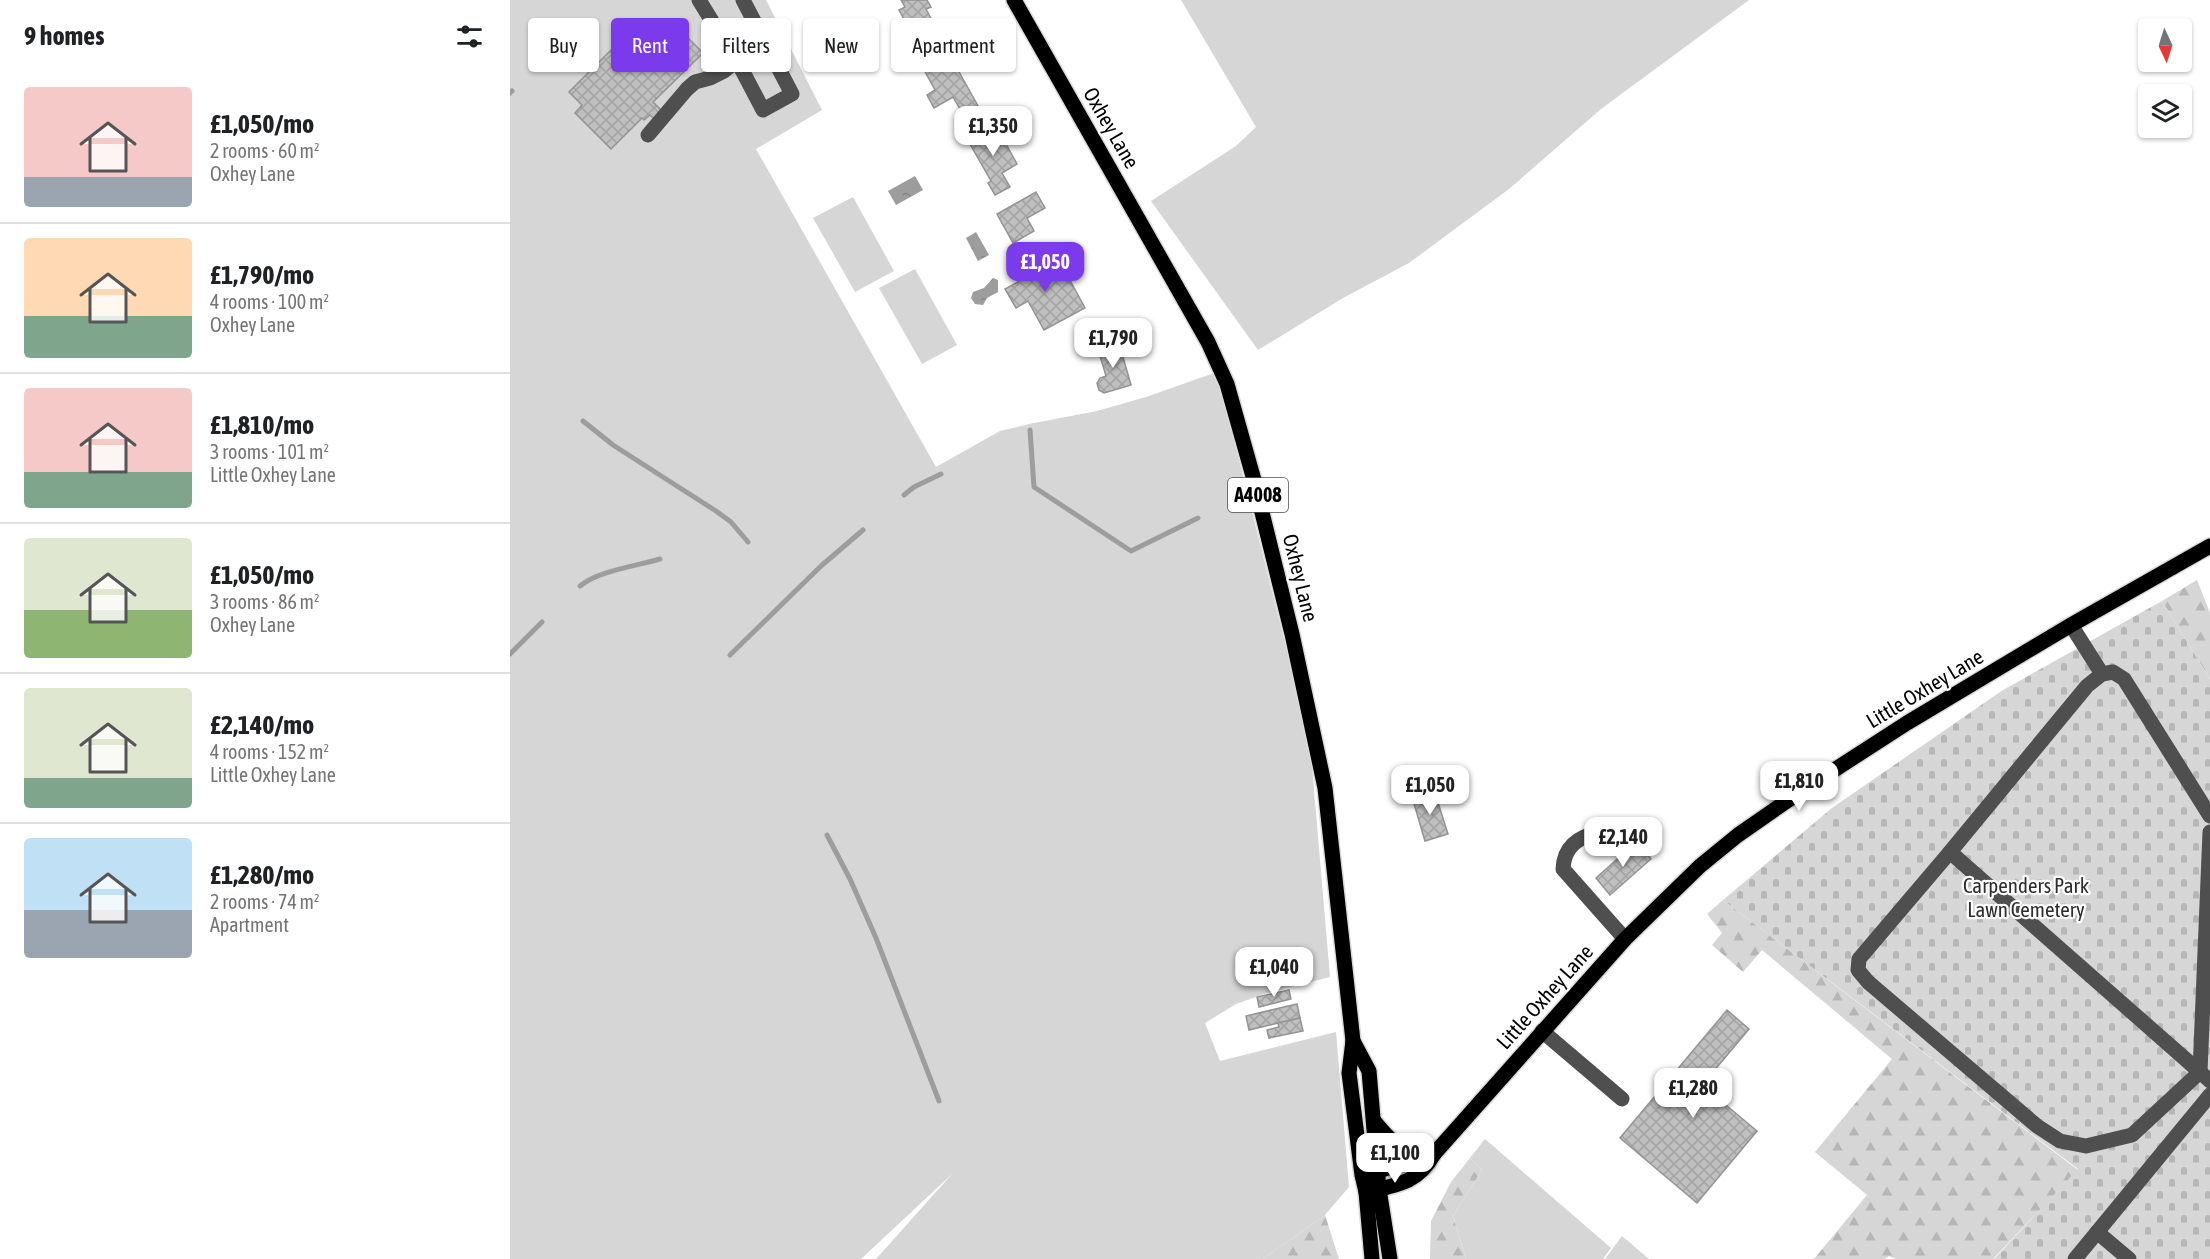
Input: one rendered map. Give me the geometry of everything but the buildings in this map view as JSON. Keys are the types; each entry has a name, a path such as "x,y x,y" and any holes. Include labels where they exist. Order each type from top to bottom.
{"main road":[{"name":"Oxhey Lane","path":"1014,0 1208,342 1227,384 1281,590 1325,788 1353,1041 1349,1073 1362,1175 1372,1190 1390,1259"},
{"name":"Little Oxhey Lane","path":"1372,1190 1407,1182 1426,1169 1434,1154 1625,939 1700,866 1738,835 1907,723 2071,625 2210,546"},
{"name":"Oxhey Lane","path":"1353,1041 1369,1071 1374,1121 1377,1172 1372,1190 1372,1259"},
{"path":"1374,1121 1398,1148 1418,1159"},
{"path":"1362,1175 1434,1154"}],"lane":[{"path":"699,0 710,18"},
{"path":"743,0 753,18"},
{"path":"648,135 695,82 722,72"},
{"path":"742,72 763,110 792,94 781,72"},
{"path":"2071,625 2102,674"},
{"path":"2210,816 2124,679 2113,672 2102,674 2087,686 1859,959 1858,970 2037,1126 2060,1141 2086,1146 2132,1135 2205,1076 2210,832"},
{"path":"1601,832 1576,841 1566,852 1563,869 1625,939"},
{"path":"1950,852 2205,1076"},
{"path":"1542,1030 1622,1099"},
{"path":"2075,1259 2210,1095"},
{"path":"2097,1232 2129,1259"}],"green space":[{"path":"510,0 766,0 775,18 701,18 701,72 791,72 791,49 822,110 756,149 936,467 1000,431 1097,411 1146,397 1217,372 1310,743 1330,977 1267,993 1236,1004 1205,1023 1220,1061 1336,1032 1349,1187 1325,1215 1263,1259 876,1259 952,1174 861,1259 510,1259"},
{"path":"1181,0 1749,0 1601,109 1509,189 1409,263 1343,298 1258,350 1151,201 1236,146 1256,127"},
{"path":"853,197 894,271 855,292 813,218"},
{"path":"915,269 957,345 922,364 879,288"},
{"path":"2197,580 2210,613 2210,679 2162,601"},
{"name":"Carpenders Park Lawn Cemetery","path":"2162,601 2210,679 2210,1259 1994,1259 2078,1169 1723,900 1832,808 2003,690"},
{"path":"1723,900 2078,1170 1993,1259 1896,1259 1889,1256 1885,1259 1814,1259 1867,1195 1815,1152 1892,1059 1762,950 1743,972 1712,945 1722,933 1707,914"},
{"path":"1485,1139 1611,1248 1603,1259 1466,1259 1453,1216 1482,1170 1470,1158"},
{"path":"1470,1158 1482,1170 1453,1216 1466,1259 1430,1259 1431,1221 1451,1182"},
{"path":"1325,1215 1339,1259 1263,1259"},
{"path":"1622,1236 1649,1259 1605,1259"}],"water":[{"path":"915,176 923,190 896,205 888,191"},
{"path":"976,232 989,255 978,261 966,238"},
{"path":"993,278 998,280 998,292 987,298 983,305 975,304 971,298 973,292 984,288"}],"waterway":[{"path":"583,421 613,445 716,511 731,522 748,542"},
{"path":"1030,430 1034,487 1131,551 1198,518"},
{"path":"904,495 914,487 941,474"},
{"path":"730,655 821,566 863,530"},
{"path":"580,586 597,576 660,559"},
{"path":"510,654 542,622"},
{"path":"827,835 850,879 876,938 939,1101"}]}
